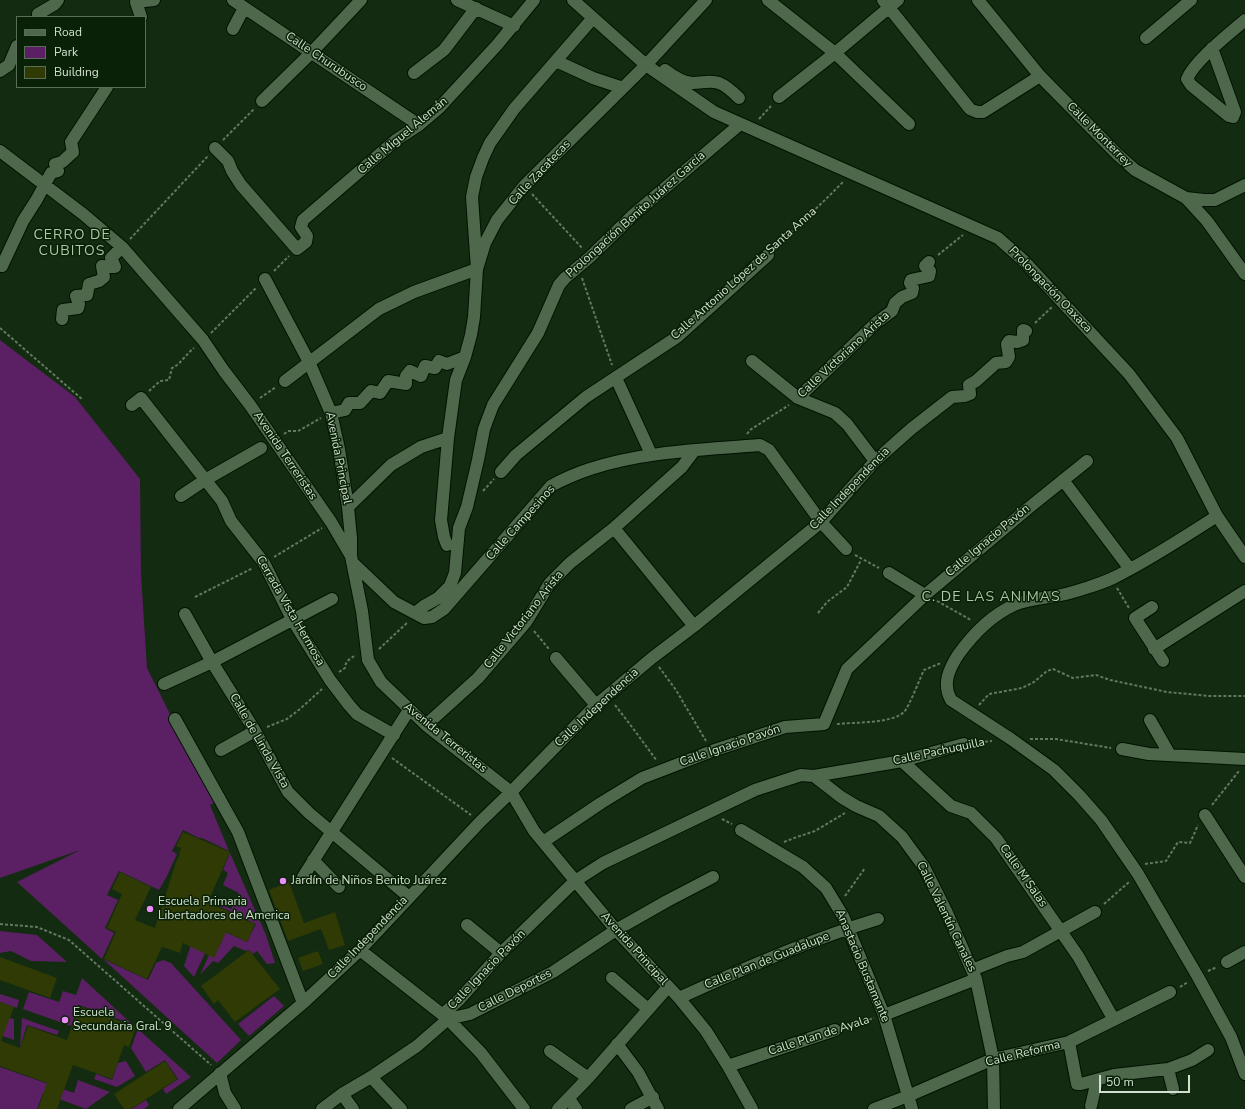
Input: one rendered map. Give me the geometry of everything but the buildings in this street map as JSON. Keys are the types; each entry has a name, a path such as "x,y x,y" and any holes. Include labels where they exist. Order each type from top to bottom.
{"street":[{"path":"38,16 38,14 55,4 58,0"},
{"path":"141,16 136,2 154,0"},
{"name":"Calle Churubusco","path":"233,0 419,125"},
{"path":"262,101 312,52 361,0"},
{"path":"457,0 514,26"},
{"path":"573,0 648,63 684,81 694,83 709,81 726,86 739,98"},
{"name":"Calle Zacatecas","path":"477,269 485,243 497,220 524,186 648,63 706,0"},
{"path":"768,0 835,53 909,124"},
{"name":"Calle Monterrey","path":"978,0 1040,76 1118,155 1135,170 1186,198 1207,221 1245,274"},
{"path":"1146,38 1191,0"},
{"name":"Calle Miguel Alemán","path":"215,148 228,161 232,171 241,185 297,249 306,242 307,236 301,227 303,220 396,140 419,125 439,108 482,63 514,26 527,2"},
{"path":"779,97 835,53 890,2 970,108 977,112 983,112 1040,76"},
{"path":"233,29 244,8"},
{"path":"414,73 444,50 476,8"},
{"path":"447,545 441,520 448,438 456,380 465,357 474,317 477,269 472,197 476,177 482,158 499,129 514,109 593,18"},
{"path":"1212,48 1235,112 1234,117 1229,116 1191,85 1187,79 1190,73 1212,48 1245,20"},
{"path":"0,71 9,65 16,48"},
{"path":"556,61 593,78 623,88"},
{"name":"Prolongación Oaxaca","path":"648,63 714,112 739,125 998,238 1024,261 1129,374 1177,438 1217,516 1245,557"},
{"path":"2,266 23,221 51,173 58,171 55,164 62,162 73,152 72,142 106,88"},
{"name":"Prolongación Benito Juárez García","path":"415,613 438,598 450,586 455,573 459,528 467,507 484,429 493,405 538,333 559,285 633,215 739,125"},
{"name":"Avenida Terreristas","path":"0,151 45,184 122,247 203,340 224,371 250,404 331,522 352,559 362,611 368,656 381,682 426,726 511,792"},
{"path":"1186,198 1215,200 1245,185"},
{"path":"62,319 63,310 78,308 80,304 76,296 87,295 89,284 99,281 104,277 102,266 115,267 111,258 122,247"},
{"name":"Calle Antonio López de Santa Anna","path":"501,472 516,455 586,396 616,378 677,337 768,255"},
{"name":"Calle Victoriano Arista","path":"798,398 877,322 892,311 895,303 902,297 912,293 913,288 910,283 911,280 930,276 930,271 925,266 929,262"},
{"path":"285,381 379,309 414,292 477,269"},
{"name":"Avenida Principal","path":"265,279 310,362 331,413 339,449 348,507 352,559"},
{"name":"Calle Independencia","path":"180,1109 303,1003 360,950 480,822 596,705 821,522 875,461 911,429 952,397 970,394 969,385 976,381 996,363 1006,362 1009,357 1007,344 1009,341 1016,342 1023,340 1023,330 1026,331"},
{"path":"331,413 345,410 350,403 360,403 371,391 380,393 388,381 406,384 406,376 410,371 421,376 425,366 435,368 439,361 447,364 465,357"},
{"path":"752,361 798,398 835,413 847,424 875,461"},
{"path":"616,378 651,454"},
{"name":"Cerrada Vista Hermosa","path":"137,402 206,480 222,501 231,521 264,563 292,619 330,680 349,705 357,714 394,735"},
{"path":"348,507 391,465 421,447 448,438"},
{"name":"Calle Campesinos","path":"352,559 394,602 424,618 432,617 444,609 551,486 564,478 604,464 651,454 760,446 769,450 821,522 846,549"},
{"path":"181,496 261,448"},
{"name":"Calle Victoriano Arista","path":"426,726 478,678 526,622 550,583 570,563 614,528 682,467 694,451"},
{"name":"Calle Ignacio Pavón","path":"543,842 601,803 642,778 712,750 785,727 824,724 847,669 925,595 1087,461"},
{"path":"1063,480 1130,569"},
{"path":"1217,516 1130,569 1112,578 1064,594 1014,605 982,626 969,640 952,665 946,682 951,700 1011,739 1054,770 1101,820 1138,874 1198,977 1231,1038 1245,1074"},
{"path":"614,528 694,626"},
{"path":"889,573 925,595"},
{"path":"1154,649 1245,591"},
{"path":"164,684 212,662 332,599"},
{"path":"1152,606 1135,618 1163,661"},
{"name":"Calle de Linda Vista","path":"185,614 212,662 255,731 288,792 309,813 409,897"},
{"path":"556,658 596,705"},
{"path":"303,877 409,710"},
{"path":"175,719 238,832 303,1003"},
{"path":"1150,720 1170,755"},
{"path":"221,750 255,731"},
{"name":"Calle Pachuquilla","path":"755,790 801,775 814,776 902,760 964,744"},
{"path":"1122,749 1149,754 1170,755 1243,764"},
{"name":"Calle M Salas","path":"902,760 951,806 972,813 996,838 1078,956 1114,1020"},
{"name":"Calle Valentín Canales","path":"814,776 841,798 879,816 902,837 924,867 974,975 993,1059 994,1109"},
{"name":"Calle Ignacio Pavón","path":"446,1017 459,1000 501,953 575,881 603,864 755,790"},
{"name":"Avenida Principal","path":"511,792 534,831 616,930 679,998 706,1031 752,1109"},
{"path":"1202,818 1245,877"},
{"name":"Anastacio Bustamante","path":"741,830 772,847 803,867 826,888 848,928 884,1014 912,1109"},
{"path":"313,860 339,887"},
{"name":"Calle Deportes","path":"322,1109 342,1094 371,1077 417,1046 446,1017 470,1014 553,972 616,930 713,877"},
{"name":"Calle Plan de Ayala","path":"884,1014 974,975 1006,956 1023,952 1095,912"},
{"name":"Calle Plan de Guadalupe","path":"679,998 766,959 848,928 878,919"},
{"path":"467,925 501,953"},
{"path":"360,950 446,1017 481,1053 524,1109"},
{"path":"1227,962 1245,952"},
{"path":"612,978 648,1009"},
{"path":"558,1109 588,1078 668,987"},
{"name":"Calle Reforma","path":"874,1109 993,1059 1070,1042 1170,992"},
{"name":"Calle Plan de Ayala","path":"728,1066 835,1030"},
{"path":"1070,1042 1077,1084 1114,1075 1168,1069 1192,1060 1208,1050"},
{"path":"617,1044 638,1072 653,1097 658,1109"},
{"path":"550,1051 588,1078"},
{"path":"1168,1069 1173,1089"},
{"path":"220,1073 225,1093 236,1109"},
{"path":"371,1077 401,1109"},
{"path":"1091,1106 1097,1080"},
{"path":"342,1094 353,1109"},
{"path":"631,1109 653,1097"},
{"path":"568,1099 576,1109"}],"path":[{"name":"Calle Antonio López de Santa Anna","path":"768,255 828,197 850,173"},
{"path":"524,186 590,257"},
{"path":"122,247 166,201"},
{"path":"929,262 965,233"},
{"path":"578,267 616,378"},
{"path":"1026,331 1060,299"},
{"path":"137,402 160,381 169,380 172,368 179,365 186,355 223,321"},
{"path":"0,328 83,400"},
{"path":"250,404 285,381"},
{"name":"Calle Victoriano Arista","path":"735,447 750,430 786,408 798,398"},
{"path":"274,439 280,437 288,431 298,431 331,413"},
{"path":"195,597 264,563 331,522"},
{"path":"846,549 861,560 889,573"},
{"path":"818,613 827,602 847,588 861,560"},
{"path":"1112,578 1135,618"},
{"path":"925,595 982,626"},
{"path":"255,731 287,719 345,668 345,664 356,654 368,656 415,613"},
{"path":"526,622 556,658"},
{"path":"652,658 676,690 712,750"},
{"path":"824,724 895,718 905,711 924,670 939,663 952,665"},
{"path":"971,713 989,694 1022,688 1034,682 1047,671 1053,669 1074,678 1096,675 1110,680 1167,692 1209,696 1245,696"},
{"path":"607,696 632,727 663,770"},
{"name":"Calle Pachuquilla","path":"964,744 1011,739 1056,738 1122,749"},
{"path":"382,752 480,822"},
{"path":"1095,912 1138,874 1143,864 1166,861 1178,842 1190,843 1202,818 1243,764"},
{"path":"772,847 815,831 856,806"},
{"path":"711,812 741,830"},
{"path":"837,906 865,868"},
{"path":"0,924 37,927 69,940 220,1073"},
{"name":"Calle Plan de Ayala","path":"835,1030 884,1014"}],"green space":[{"path":"0,340 75,397 140,479 141,575 147,668 216,802 210,805 229,851 183,830 172,851 177,854 159,890 119,871 107,895 118,900 105,928 114,933 102,959 17,882 80,850 0,878"},
{"path":"230,853 266,935 275,963 267,964 257,951 253,954 249,950 246,951 234,946 218,963 213,961 200,975 209,955 214,957 222,941 201,931 205,953 194,977 184,966 199,920 247,942 256,924 213,903 214,901 231,909 239,893 223,885 228,873 223,870"},
{"path":"0,931 37,935 67,962 31,961 11,951 0,953"},
{"path":"103,959 148,980 156,963 163,960 171,963 241,1040 217,1063"},
{"path":"82,978 132,1024 79,1005 71,1026 23,1009 29,992 59,1002 63,991 76,995"},
{"path":"0,994 19,1000 17,1008 0,1002"},
{"path":"274,996 284,1006 249,1036 238,1024"},
{"path":"10,1018 14,1019 14,1040 0,1035 0,1025"},
{"path":"22,1018 59,1031 57,1035 27,1025 20,1047"},
{"path":"138,1029 191,1077 166,1094 163,1089 178,1079 165,1060 146,1072 131,1048"},
{"path":"126,1061 135,1076 117,1087 94,1079 96,1074 112,1080 118,1063"},
{"path":"0,1067 74,1093 78,1080 110,1092 86,1109 43,1093 37,1109 0,1109"},
{"path":"146,1100 149,1105 144,1109 132,1109"}],"place":[{"name":"Jardín de Niños Benito Juárez","path":"283,881"},
{"name":"Escuela Primaria Libertadores de America","path":"150,909"},
{"name":"Escuela Secundaria Gral. 9","path":"65,1020"}],"district":[{"name":"CERRO DE CUBITOS","path":"72,244"},
{"name":"C. DE LAS ANIMAS","path":"991,598"}]}
